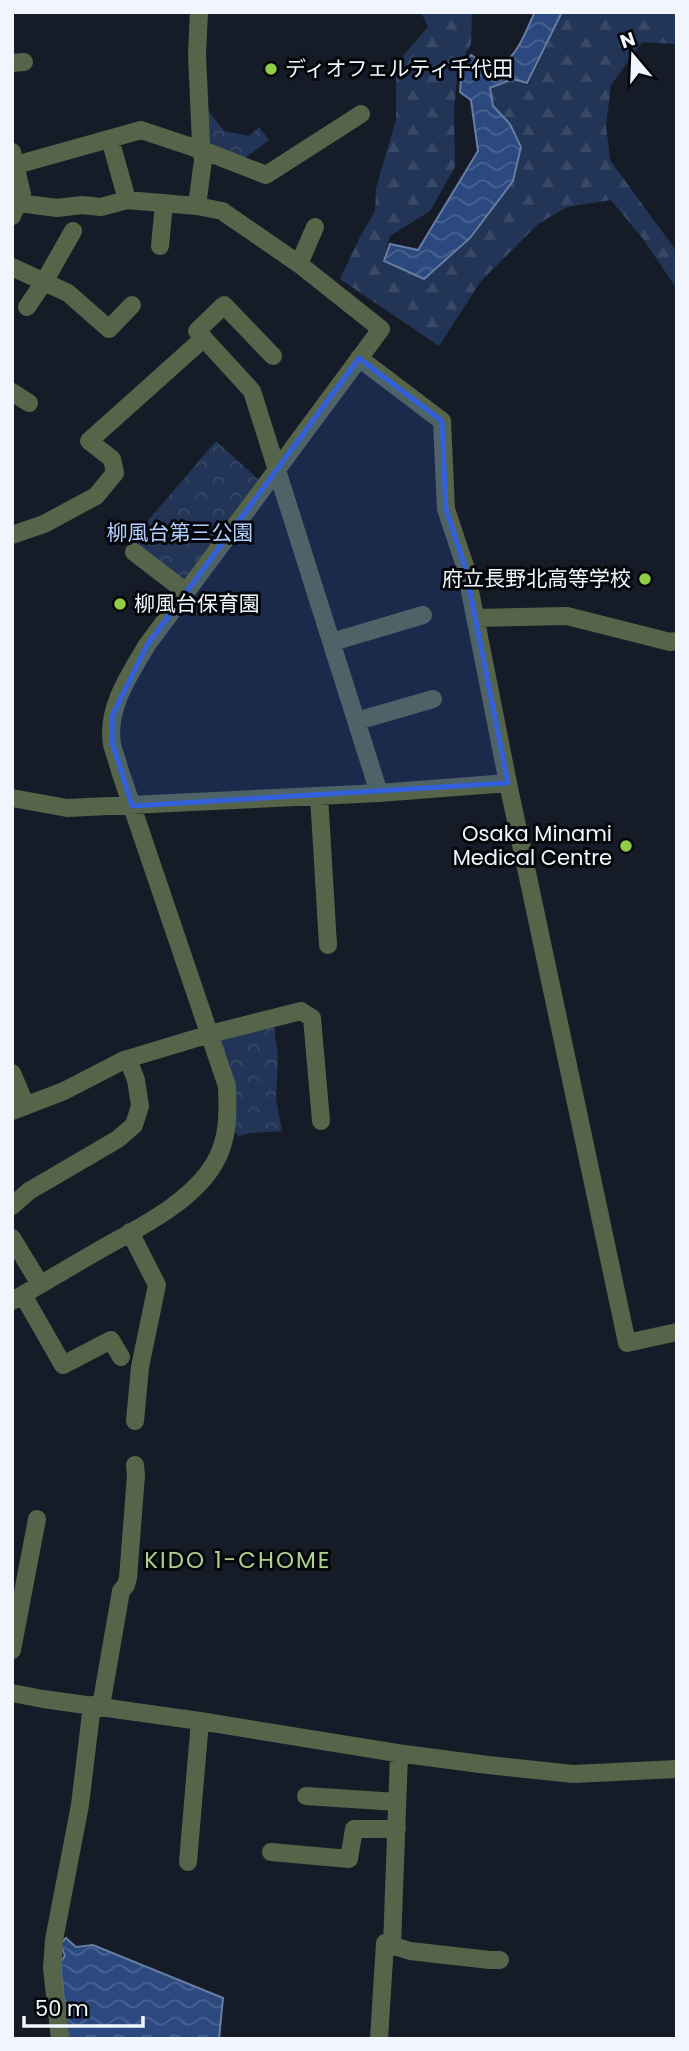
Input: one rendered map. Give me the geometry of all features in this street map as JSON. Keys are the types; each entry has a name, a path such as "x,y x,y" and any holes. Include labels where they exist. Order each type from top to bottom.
{"street":[{"path":"197,206 203,160 197,54 199,12"},
{"path":"121,1357 111,1340 56,1368 18,1298 175,1204 198,1186 215,1162 226,1137 228,1115 227,1086 112,743 112,716 122,687 147,645 381,329 299,264 222,211 127,200 101,207 82,205 15,209 22,194 14,159 141,130 266,175 321,134 361,114"},
{"path":"110,139 127,200"},
{"path":"160,246 164,203"},
{"path":"299,264 315,228"},
{"path":"27,307 73,231"},
{"path":"12,267 68,293 109,329 132,304"},
{"path":"273,356 224,305 197,331 252,390 379,793"},
{"path":"12,535 44,524 96,496 115,474 112,459 89,441 204,338"},
{"path":"359,358 442,421 446,509 465,566 508,783 627,1343 677,1332"},
{"path":"12,392 29,403"},
{"path":"134,552 186,592"},
{"path":"332,642 422,615"},
{"path":"475,618 567,616 670,642 677,641"},
{"path":"357,721 433,699"},
{"path":"12,798 67,808 379,793 508,783"},
{"path":"320,796 328,945"},
{"path":"12,1073 19,1109 64,1091 128,1059 210,1034 301,1011 312,1018 321,1121"},
{"path":"12,1206 29,1191 118,1139 134,1125 140,1105 136,1080 128,1059"},
{"path":"130,1232 157,1285 140,1367 135,1420"},
{"path":"12,1238 40,1284"},
{"path":"60,2039 52,1968 54,1940 97,1705 121,1591 128,1578 135,1465"},
{"path":"12,1650 37,1519"},
{"path":"12,1693 458,1762 573,1774 677,1769"},
{"path":"188,1861 200,1720"},
{"path":"392,1946 399,1754"},
{"path":"306,1796 397,1802"},
{"path":"271,1852 349,1859 354,1829 397,1829"},
{"path":"379,2039 385,1943 410,1951 500,1959"}],"highlighted area":[{"path":"359,358 442,421 446,509 465,566 508,783 132,806 112,743 112,716 147,645"}],"green space":[{"path":"421,12 472,12 471,44 458,68 454,109 455,167 430,211 390,236 383,262 424,280 471,239 514,181 522,146 511,124 493,105 491,89 513,79 528,85 563,12 677,12 677,44 642,42 611,85 606,125 610,160 677,252 677,289 643,239 611,200 567,207 538,224 481,281 439,346 340,279 375,211 376,188 396,120 396,64 428,27"},
{"path":"207,109 224,131 249,136 259,127 269,140 240,162 204,148"},
{"name":"柳風台第三公園","path":"216,441 260,481 184,583 129,543"},
{"path":"273,1019 278,1057 276,1099 282,1131 239,1136 230,1127 213,1035"}],"water":[{"path":"535,12 562,12 527,83 513,79 490,88 493,106 510,124 521,147 513,181 470,238 424,279 384,261 390,244 418,250 478,151 471,100 460,92 462,67 471,55 491,65 507,60 519,46"},
{"path":"66,1938 76,1947 93,1945 223,1998 219,2039 68,2039 60,1962 65,1956 60,1944"}],"place":[{"name":"ディオフェルティ千代田","path":"271,69"},
{"name":"府立長野北高等学校","path":"645,579"},
{"name":"柳風台保育園","path":"120,604"},
{"name":"Osaka Minami Medical Centre","path":"626,846"}],"district":[{"name":"KIDO 1-CHOME","path":"238,1560"}]}
